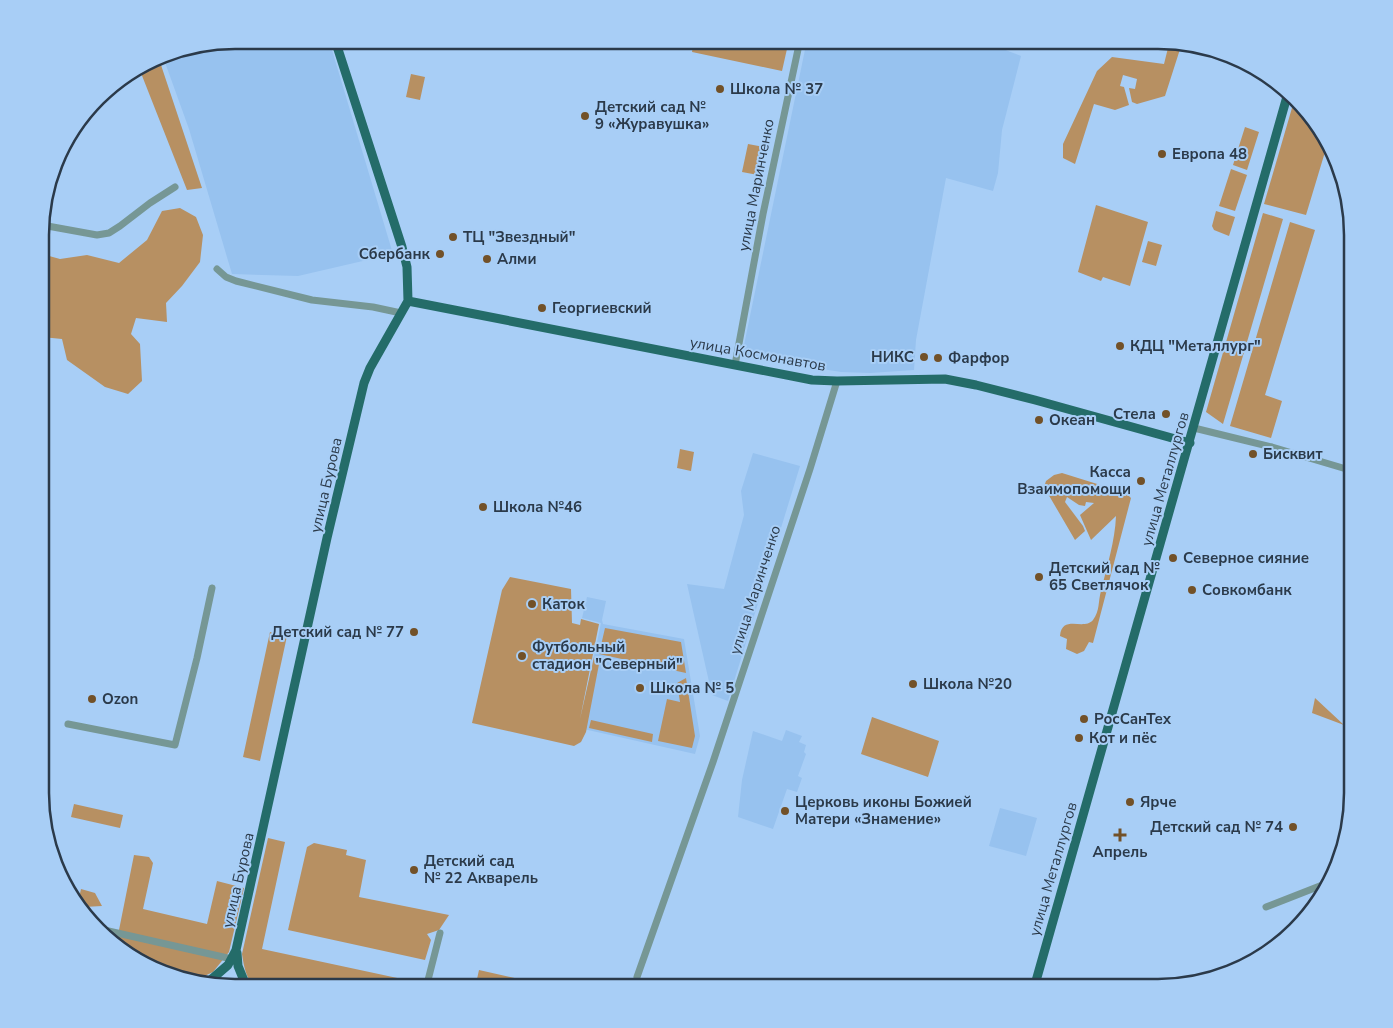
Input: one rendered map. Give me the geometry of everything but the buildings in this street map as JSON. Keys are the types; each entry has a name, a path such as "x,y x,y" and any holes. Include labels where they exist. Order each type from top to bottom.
{"main road":[{"path":"338,49 402,247 407,267 408,301"},
{"name":"улица Металлургов","path":"1037,979 1286,100"},
{"name":"улица Бурова","path":"236,950 327,538 364,383 370,368 408,301"},
{"name":"улица Космонавтов","path":"408,301 812,380 945,379 962,382 1190,443"},
{"path":"214,978 223,971 236,950"},
{"path":"236,950 238,966 243,979"}],"street":[{"name":"улица Маринченко","path":"736,365 763,214 798,49"},
{"path":"49,226 96,235 109,232 175,187"},
{"path":"217,269 236,281 312,300 373,307 401,313"},
{"name":"улица Маринченко","path":"637,977 713,762 810,469 837,381"},
{"path":"1194,428 1272,447 1344,469"},
{"path":"68,724 175,744 197,658 212,588"},
{"path":"1266,908 1319,887"},
{"path":"110,931 232,959"},
{"path":"428,979 440,933"}],"shaded area":[{"path":"223,49 332,49 393,254 298,276 232,274 189,129 165,63 199,52"},
{"path":"692,49 787,49 782,71 692,52"},
{"path":"805,49 1003,49 1021,56 1002,130 998,173 993,191 946,178 916,340 914,370 870,373 841,372 747,357 743,350"},
{"path":"1168,49 1180,50 1165,96 1137,104 1132,102 1129,88 1135,89 1137,79 1123,75 1120,86 1124,87 1129,105 1115,110 1094,104 1075,164 1063,158 1063,144 1097,71 1112,57 1164,64"},
{"path":"161,64 202,188 187,190 141,74"},
{"path":"411,74 425,77 420,100 406,97"},
{"path":"1293,106 1313,131 1325,153 1306,215 1264,204"},
{"path":"1245,127 1259,132 1247,170 1233,165"},
{"path":"748,144 764,147 758,175 742,172"},
{"path":"1231,169 1247,175 1235,211 1219,206"},
{"path":"1096,205 1148,222 1130,286 1103,277 1101,281 1078,272"},
{"path":"180,208 196,217 203,235 200,262 166,303 167,322 136,318 131,334 140,344 142,381 128,394 105,387 67,360 62,339 49,338 49,256 60,259 87,255 119,263 147,240 162,211"},
{"path":"1216,211 1235,217 1229,236 1214,230 1212,226"},
{"path":"1263,213 1283,219 1223,424 1206,412"},
{"path":"1290,222 1315,230 1265,395 1282,401 1271,438 1230,426"},
{"path":"1148,241 1162,245 1156,266 1142,262"},
{"path":"680,449 694,452 691,471 677,468"},
{"path":"753,453 800,466 728,701 712,695 687,584 724,589 744,515 741,491"},
{"path":"1062,473 1126,493 1131,498 1093,643 1089,642 1084,651 1077,654 1066,649 1067,639 1060,636 1065,626 1089,623 1095,617 1112,544 1116,516 1091,540 1080,515 1094,503 1086,502 1085,506 1079,505 1067,497 1065,502 1085,531 1075,540 1044,487 1046,481 1054,475"},
{"path":"510,577 571,589 572,623 580,625 581,619 599,624 580,719 594,657 600,659 586,732 581,742 574,746 472,723 502,590"},
{"name":"Школа № 5","path":"587,597 606,601 602,620 603,624 684,639 700,736 695,754 579,728 601,623 582,618"},
{"path":"605,628 681,642 686,673 599,654"},
{"path":"270,632 287,636 260,761 243,757"},
{"path":"686,678 695,736 692,748 658,741 667,699 680,702 677,683"},
{"path":"1315,698 1344,725 1312,713"},
{"path":"872,717 939,741 928,777 861,754"},
{"path":"591,720 653,734 652,742 589,728"},
{"path":"786,730 802,736 799,742 806,745 804,752 806,754 798,776 802,778 797,792 787,789 773,829 738,817 742,780 753,731 782,741"},
{"path":"74,804 123,815 120,828 71,817"},
{"path":"1000,808 1037,818 1026,856 989,846"},
{"path":"268,838 285,842 262,949 402,979 249,979 242,954"},
{"path":"314,843 347,850 346,855 366,860 359,897 449,915 439,930 427,934 431,940 425,960 288,930 307,847"},
{"path":"134,855 149,857 153,863 143,909 207,924 217,881 244,888 229,952 213,972 203,977 187,973 153,960 131,948 114,934 118,935"},
{"path":"81,889 95,893 102,906 88,907 79,896"},
{"path":"479,970 519,979 477,979"}],"place":[{"name":"Школа № 37","path":"720,89"},
{"name":"Детский сад № 9 «Журавушка»","path":"585,116"},
{"name":"Европа 48","path":"1162,154"},
{"name":"ТЦ \"Звездный\"","path":"453,237"},
{"name":"Сбербанк","path":"440,254"},
{"name":"Алми","path":"487,259"},
{"name":"Георгиевский","path":"542,308"},
{"name":"КДЦ \"Металлург\"","path":"1120,346"},
{"name":"НИКС","path":"924,357"},
{"name":"Фарфор","path":"938,358"},
{"name":"Стела","path":"1166,414"},
{"name":"Океан","path":"1039,420"},
{"name":"Бисквит","path":"1253,454"},
{"name":"Касса Взаимопомощи","path":"1141,481"},
{"name":"Школа №46","path":"483,507"},
{"name":"Северное сияние","path":"1173,558"},
{"name":"Детский сад № 65 Светлячок","path":"1039,577"},
{"name":"Совкомбанк","path":"1192,590"},
{"name":"Каток","path":"532,604"},
{"name":"Детский сад № 77","path":"414,632"},
{"name":"Футбольный стадион \"Северный\"","path":"522,656"},
{"name":"Школа №20","path":"913,684"},
{"name":"Школа № 5","path":"640,688"},
{"name":"Ozon","path":"92,699"},
{"name":"РосСанТех","path":"1084,719"},
{"name":"Кот и пёс","path":"1079,738"},
{"name":"Ярче","path":"1130,802"},
{"name":"Церковь иконы Божией Матери «Знамение»","path":"785,811"},
{"name":"Детский сад № 74","path":"1293,827"},
{"name":"Апрель","path":"1120,835"},
{"name":"Детский сад № 22 Акварель","path":"414,870"}]}
